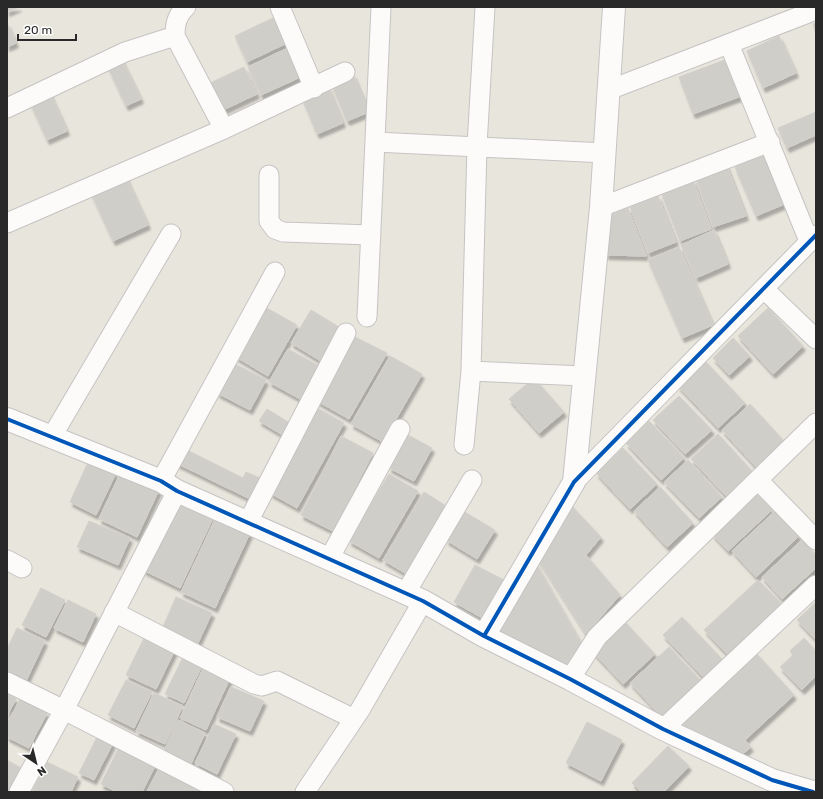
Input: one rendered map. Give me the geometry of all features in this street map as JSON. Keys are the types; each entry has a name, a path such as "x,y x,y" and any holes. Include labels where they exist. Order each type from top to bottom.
{"street":[{"path":"186,7 180,12 175,24 174,36 224,129"},
{"path":"280,7 314,88"},
{"path":"367,317 381,7"},
{"path":"464,445 471,371 476,146 485,7"},
{"path":"574,482 601,207 614,7"},
{"path":"609,90 816,10"},
{"path":"7,108 125,52 174,36"},
{"path":"484,636 574,482 813,238 770,142 729,44"},
{"path":"7,223 224,129 346,72"},
{"path":"375,142 605,153"},
{"path":"601,207 770,142"},
{"path":"269,175 269,221 275,229 283,232 371,235"},
{"path":"51,438 171,234"},
{"path":"19,792 64,710 114,612 169,486 275,272"},
{"path":"764,289 816,339"},
{"path":"248,522 346,333"},
{"path":"471,371 584,376"},
{"path":"7,419 169,486 414,598 663,729 772,780 812,792"},
{"path":"570,679 597,637 816,423"},
{"path":"329,560 400,429"},
{"path":"305,792 354,719 472,480"},
{"path":"758,480 816,540"},
{"path":"663,729 816,585"},
{"path":"114,612 254,684 262,686 277,681 354,719"},
{"path":"7,682 224,792"}],"building":[{"path":"7,7 19,7 7,12"},
{"path":"275,17 287,43 247,62 235,36"},
{"path":"7,23 16,43 7,47"},
{"path":"816,23 816,33 813,24"},
{"path":"779,36 796,73 763,88 747,51"},
{"path":"290,47 303,76 261,95 248,67"},
{"path":"121,58 141,99 126,106 107,65"},
{"path":"730,58 744,95 693,114 679,77"},
{"path":"244,67 257,94 221,111 208,84"},
{"path":"353,74 369,112 347,121 331,83"},
{"path":"328,87 343,123 317,134 302,98"},
{"path":"49,91 67,131 47,140 29,100"},
{"path":"816,112 816,135 787,148 778,128"},
{"path":"766,153 787,203 756,216 735,167"},
{"path":"726,164 746,216 713,227 695,176"},
{"path":"125,175 148,225 113,241 90,191"},
{"path":"693,180 711,229 680,241 661,192"},
{"path":"658,196 676,242 648,253 630,207"},
{"path":"628,208 646,256 606,255 606,217"},
{"path":"714,230 728,264 696,278 681,245"},
{"path":"679,247 713,325 682,338 648,260"},
{"path":"265,307 297,325 268,376 236,357"},
{"path":"768,308 803,346 773,374 738,336"},
{"path":"311,310 344,330 324,363 291,343"},
{"path":"351,335 387,353 349,419 317,401"},
{"path":"733,338 750,356 729,375 713,358"},
{"path":"288,349 321,367 302,400 269,382"},
{"path":"390,356 422,374 383,442 351,424"},
{"path":"705,361 745,403 718,428 678,386"},
{"path":"233,363 266,380 250,410 217,393"},
{"path":"534,378 564,412 539,433 509,399"},
{"path":"679,396 712,430 685,454 653,420"},
{"path":"750,404 784,441 756,467 722,430"},
{"path":"317,408 344,423 297,508 270,493"},
{"path":"267,409 293,425 286,437 259,421"},
{"path":"649,421 684,458 661,480 626,443"},
{"path":"718,434 752,471 726,496 691,459"},
{"path":"408,435 432,448 414,481 389,468"},
{"path":"341,436 373,453 333,531 301,515"},
{"path":"183,448 243,478 246,472 260,478 250,499 176,463"},
{"path":"623,448 657,484 630,509 596,473"},
{"path":"89,460 116,473 96,515 70,502"},
{"path":"688,460 722,497 699,518 664,482"},
{"path":"121,472 159,490 137,537 99,519"},
{"path":"389,474 418,491 379,558 349,541"},
{"path":"660,487 693,523 667,547 634,511"},
{"path":"424,492 451,509 410,576 383,560"},
{"path":"756,493 772,510 728,551 712,534"},
{"path":"177,499 214,516 180,588 143,570"},
{"path":"567,501 601,537 586,555 620,595 586,634 538,559"},
{"path":"463,511 495,530 477,559 446,540"},
{"path":"775,511 799,536 756,577 732,551"},
{"path":"216,517 250,533 215,608 181,592"},
{"path":"89,521 130,538 118,565 77,547"},
{"path":"802,540 816,555 816,568 782,599 762,577"},
{"path":"535,562 585,650 573,671 491,627"},
{"path":"475,565 506,581 484,619 454,602"},
{"path":"758,580 781,603 727,654 704,630"},
{"path":"41,588 65,600 46,637 22,625"},
{"path":"176,597 212,613 197,645 162,629"},
{"path":"68,600 96,614 83,642 54,628"},
{"path":"816,602 816,640 797,620"},
{"path":"682,617 722,659 703,677 663,635"},
{"path":"624,621 655,654 623,684 592,651"},
{"path":"17,628 45,641 26,681 7,672 7,649"},
{"path":"145,636 175,650 156,689 126,675"},
{"path":"804,638 816,651 816,676 802,690 780,667 793,655 790,651"},
{"path":"669,647 701,681 662,717 630,683"},
{"path":"757,654 794,695 745,740 751,747 739,757 733,751 682,725"},
{"path":"184,655 203,664 184,703 165,694"},
{"path":"205,664 231,676 206,730 180,718"},
{"path":"126,680 152,692 134,728 108,715"},
{"path":"231,687 264,701 250,731 217,717"},
{"path":"154,693 183,706 165,744 136,731"},
{"path":"7,694 16,699 7,716"},
{"path":"20,699 47,713 29,748 7,737 7,724"},
{"path":"178,720 205,733 191,764 164,751"},
{"path":"587,722 622,740 601,781 566,763"},
{"path":"214,724 236,734 217,774 195,763"},
{"path":"99,733 114,741 94,780 79,773"},
{"path":"121,743 158,760 142,792 117,792 101,784"},
{"path":"668,746 689,766 664,792 641,792 632,783"},
{"path":"7,760 21,768 9,792 7,792"},
{"path":"47,762 78,777 71,792 32,792"},
{"path":"161,765 202,785 198,792 147,792"}],"cycle path":[{"path":"484,636 574,482 816,235"},
{"path":"7,419 161,481 177,491 423,601 484,636 570,679 663,729 772,780 813,792"}]}
